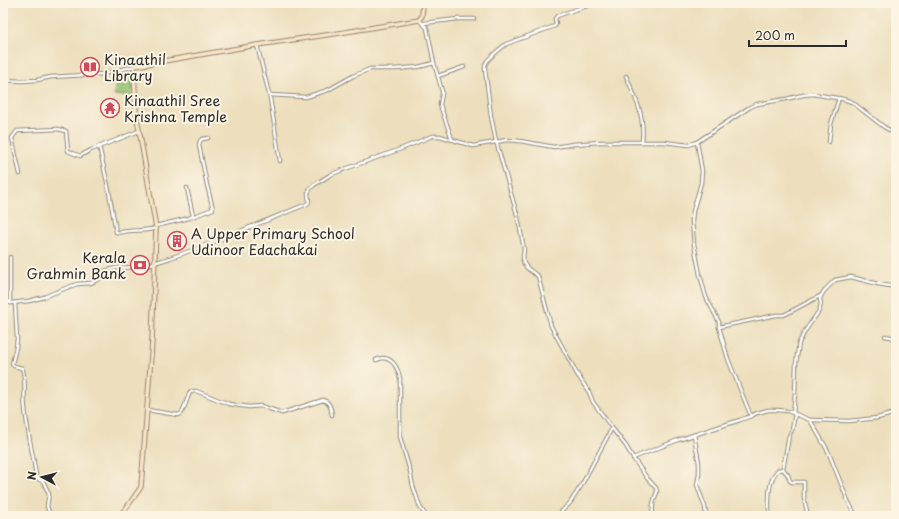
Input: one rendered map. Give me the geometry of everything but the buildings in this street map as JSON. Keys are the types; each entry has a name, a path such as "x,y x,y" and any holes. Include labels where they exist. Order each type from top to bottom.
{"main road":[{"path":"119,516 141,487 152,342 155,227 136,112 135,66 257,45 419,20 422,16 423,3"}],"street":[{"path":"597,3 557,16 555,19 556,25 506,44 487,61 485,69 496,141 518,218 524,249 523,261 530,271 538,276 551,326 589,392 593,402 626,446 647,478 656,488 657,492 652,508 653,516"},
{"path":"423,23 458,18 474,19"},
{"path":"419,20 427,28 434,63 443,95 440,105 452,139"},
{"path":"257,45 269,95 280,161"},
{"path":"269,95 306,97 328,90 370,69 418,67 434,63"},
{"path":"3,80 37,80 51,77 103,74 135,66"},
{"path":"438,76 464,67"},
{"path":"626,76 637,102 642,121 642,142"},
{"path":"3,302 15,303 44,297 77,284 99,279 105,271 116,268 139,267 201,247 307,204 309,202 308,193 310,189 330,175 432,136 452,139 472,146 507,140 554,147 600,142 664,142 689,145 697,142 750,107 757,104 808,94 839,98 852,102 884,127 896,134"},
{"path":"829,142 831,124 839,98"},
{"path":"20,174 12,138 17,132 58,129 66,131 68,151 80,156 99,146 140,131"},
{"path":"99,146 116,232 118,232 152,229 213,209 199,145 202,139 208,138"},
{"path":"697,142 702,171 701,183 693,211 692,221 694,244 700,275 706,297 719,322 728,359 751,416"},
{"path":"187,188 193,216"},
{"path":"10,257 10,303"},
{"path":"719,327 776,315 784,315 821,296 835,280 851,277 896,287"},
{"path":"783,470 789,436 792,430 796,363 799,343 805,331 819,311 821,296"},
{"path":"15,303 17,339 12,364 22,368 26,380 24,395 25,407 36,476 38,479 43,481 49,494 47,506 50,516"},
{"path":"885,336 896,338"},
{"path":"376,360 383,358 390,361 398,369 400,378 400,437 413,486 420,507 426,516"},
{"path":"147,410 178,415 181,414 184,410 190,392 196,391 229,404 249,407 261,406 282,413 323,400 329,404 332,415"},
{"path":"633,458 678,440 768,410 788,411 810,420 849,421 877,418 896,413"},
{"path":"810,420 828,451 848,501 856,516"},
{"path":"556,516 570,503 581,486 612,428"},
{"path":"694,435 699,463 697,485 705,506 706,515 708,516"},
{"path":"769,516 772,479 778,470 783,470"},
{"path":"783,470 788,475 790,481 804,482 804,498 808,516"}],"green space":[{"path":"132,75 132,97 114,95 116,77"}],"place":[{"name":"Kinaathil Library","path":"90,67"},
{"name":"Kinaathil Sree Krishna Temple","path":"110,108"},
{"name":"A Upper Primary School Udinoor Edachakai","path":"177,241"},
{"name":"Kerala Grahmin Bank","path":"140,265"}]}
